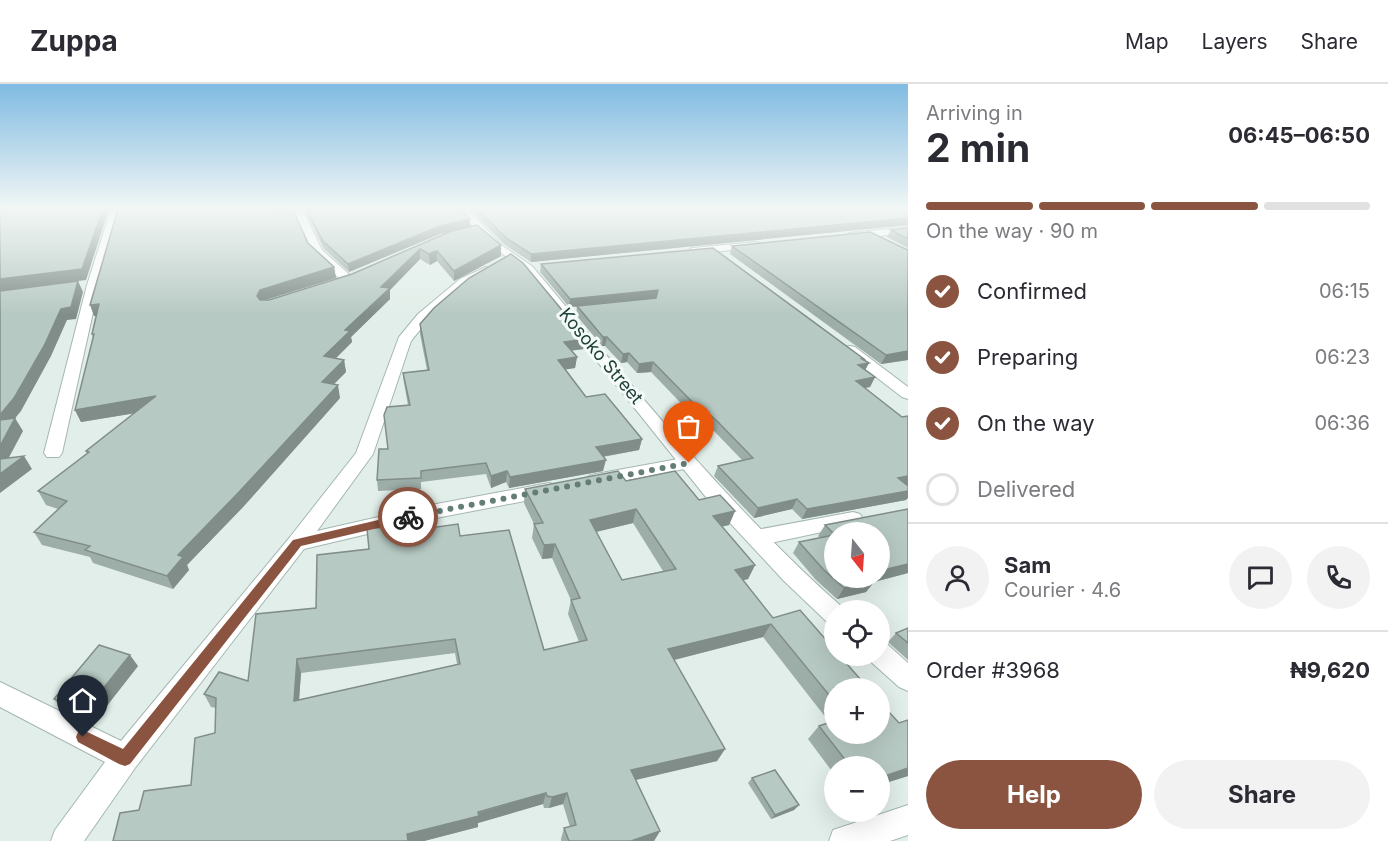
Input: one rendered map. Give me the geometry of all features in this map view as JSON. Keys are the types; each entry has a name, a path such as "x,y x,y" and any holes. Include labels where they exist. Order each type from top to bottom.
{"street":[{"path":"53,453 87,286 103,244"},
{"path":"313,244 317,252 348,280"},
{"name":"Kosoko Street","path":"492,244 509,257 534,267 689,463 756,538 824,604"},
{"path":"678,252 760,244"},
{"path":"713,249 732,262"},
{"path":"66,841 125,759 297,543 364,454 404,340 423,317 464,282 509,257"},
{"path":"843,345 908,394"},
{"path":"297,543 431,512 689,463"},
{"path":"756,538 873,516"},
{"path":"890,663 908,679"},
{"path":"0,694 125,759"},
{"path":"844,841 908,820"}],"building":[{"path":"0,244 91,244 82,269 0,279"},
{"path":"108,244 309,244 334,267 260,290 257,296 260,300 269,300 352,274 421,244 501,245 454,271 437,251 429,254 420,249 381,287 390,288 345,330 350,331 324,356 344,360 322,382 338,385 178,555 183,557 167,576 85,550 90,546 34,532 67,501 38,491 156,396 75,410 99,304 90,305"},
{"path":"327,244 396,244 348,264"},
{"path":"516,244 632,244 531,254"},
{"path":"896,244 908,250 908,351 886,355 732,246"},
{"path":"713,248 869,363 858,365 875,377 856,381 902,417 908,416 908,476 898,478 908,486 908,491 807,509 797,499 758,508 718,466 753,458 707,412 703,413 653,362 639,364 629,353 623,354 607,337 603,337 577,306 656,298 658,290 570,299 541,264"},
{"path":"511,254 523,263 586,339 564,342 577,357 558,360 586,397 605,394 642,439 596,447 606,460 510,477 507,471 491,476 486,463 421,471 421,478 377,480 379,449 388,449 384,415 387,407 410,405 403,373 429,370 420,324 434,308 469,278"},
{"path":"78,281 71,307 61,309 45,344 14,398 0,415 0,291"},
{"path":"15,418 0,446 0,420"},
{"path":"24,456 0,474 0,459"},
{"path":"618,471 626,481 675,471 699,500 720,495 735,511 713,516 755,565 735,570 773,618 800,610 824,638 824,666 849,666 859,678 824,678 824,689 771,624 668,649 725,749 631,770 660,831 631,841 569,841 564,828 576,825 567,793 552,797 547,796 546,793 478,812 479,816 407,834 408,841 113,841 120,813 139,810 144,791 191,785 195,738 215,733 216,698 204,694 219,672 248,681 256,614 316,608 317,555 369,549 367,529 385,527 386,534 458,524 460,536 509,530 544,650 587,640 571,600 580,598 555,544 544,545 534,524 543,523 525,489","holes":["636,509 676,569 622,580 590,520","455,639 460,664 294,701 297,659"]},
{"path":"908,509 908,564 890,568 890,522 841,522"},
{"path":"824,537 824,570 823,569 799,542"},
{"path":"908,628 908,643 896,633"},
{"path":"99,645 130,655 86,710 54,699"},
{"path":"890,713 899,723 908,720 908,768 890,774 890,756 842,756 833,744 890,744"},
{"path":"775,770 799,805 775,815 752,778"}],"way so far":[{"path":"408,517 689,463"}],"route":[{"path":"83,737 125,759 297,543 408,517"}]}
